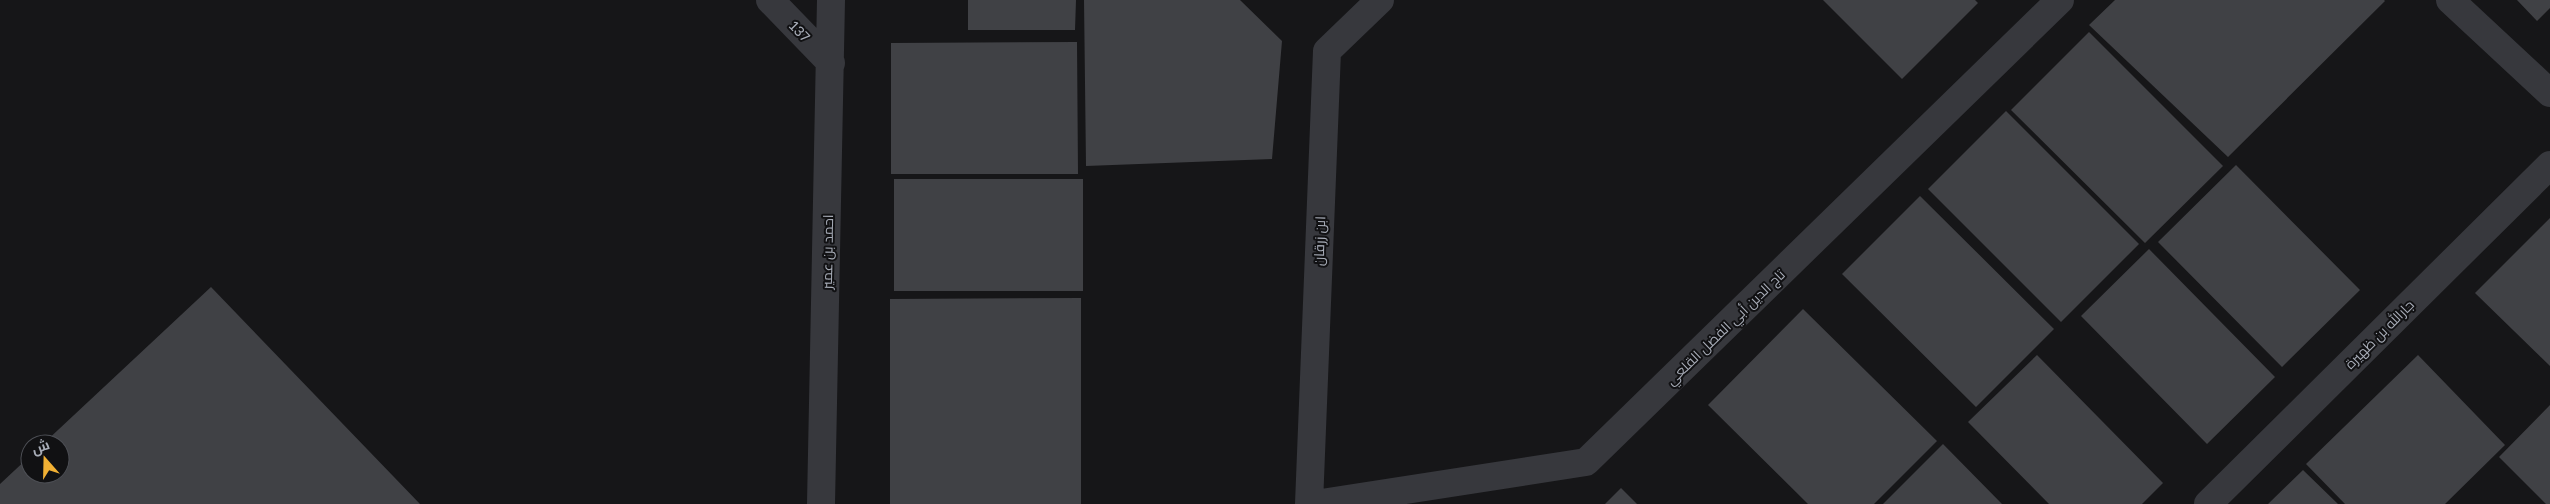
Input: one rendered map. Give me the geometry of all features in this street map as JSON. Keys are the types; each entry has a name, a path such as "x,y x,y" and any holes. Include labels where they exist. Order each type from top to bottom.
{"street":[{"name":"137","path":"770,0 831,62"},
{"name":"احمد بن عمير","path":"822,504 831,0"},
{"name":"ابن زرقان","path":"1309,504 1327,51 1380,0"},
{"name":"تاج الدين أبي الفضل القلعي","path":"1315,504 1586,462 2060,0"},
{"path":"2450,0 2550,93"},
{"name":"جارالله بن ظهيرة","path":"2208,504 2550,165"}],"building":[{"path":"968,0 1076,0 1075,30 968,30"},
{"path":"1084,0 1240,0 1282,41 1272,159 1086,166"},
{"path":"1823,0 1975,0 1978,3 1902,79"},
{"path":"2115,0 2385,1 2228,157 2089,25"},
{"path":"2517,0 2550,0 2550,8 2537,21"},
{"path":"2089,32 2223,166 2145,243 2011,110"},
{"path":"1077,42 1078,174 891,174 891,43"},
{"path":"2006,111 2139,244 2061,322 1928,189"},
{"path":"2236,165 2360,290 2282,367 2158,242"},
{"path":"894,179 1083,179 1083,291 894,291"},
{"path":"1920,196 2054,329 1976,407 1842,274"},
{"path":"2550,218 2550,366 2475,293"},
{"path":"2149,249 2275,377 2207,444 2081,316"},
{"path":"211,287 420,504 0,504 0,484 20,465 20,484 70,484 70,434 54,434"},
{"path":"1081,298 1081,504 890,504 890,299"},
{"path":"1803,309 1937,441 1874,504 1808,504 1708,405"},
{"path":"2037,355 2163,483 2142,504 2049,504 1968,422"},
{"path":"2418,355 2505,445 2445,504 2345,504 2306,464"},
{"path":"2550,405 2550,504 2546,504 2499,457"},
{"path":"1943,444 2002,504 1883,504"},
{"path":"2303,470 2338,504 2268,504"},
{"path":"1621,488 1637,504 1605,504"}]}
